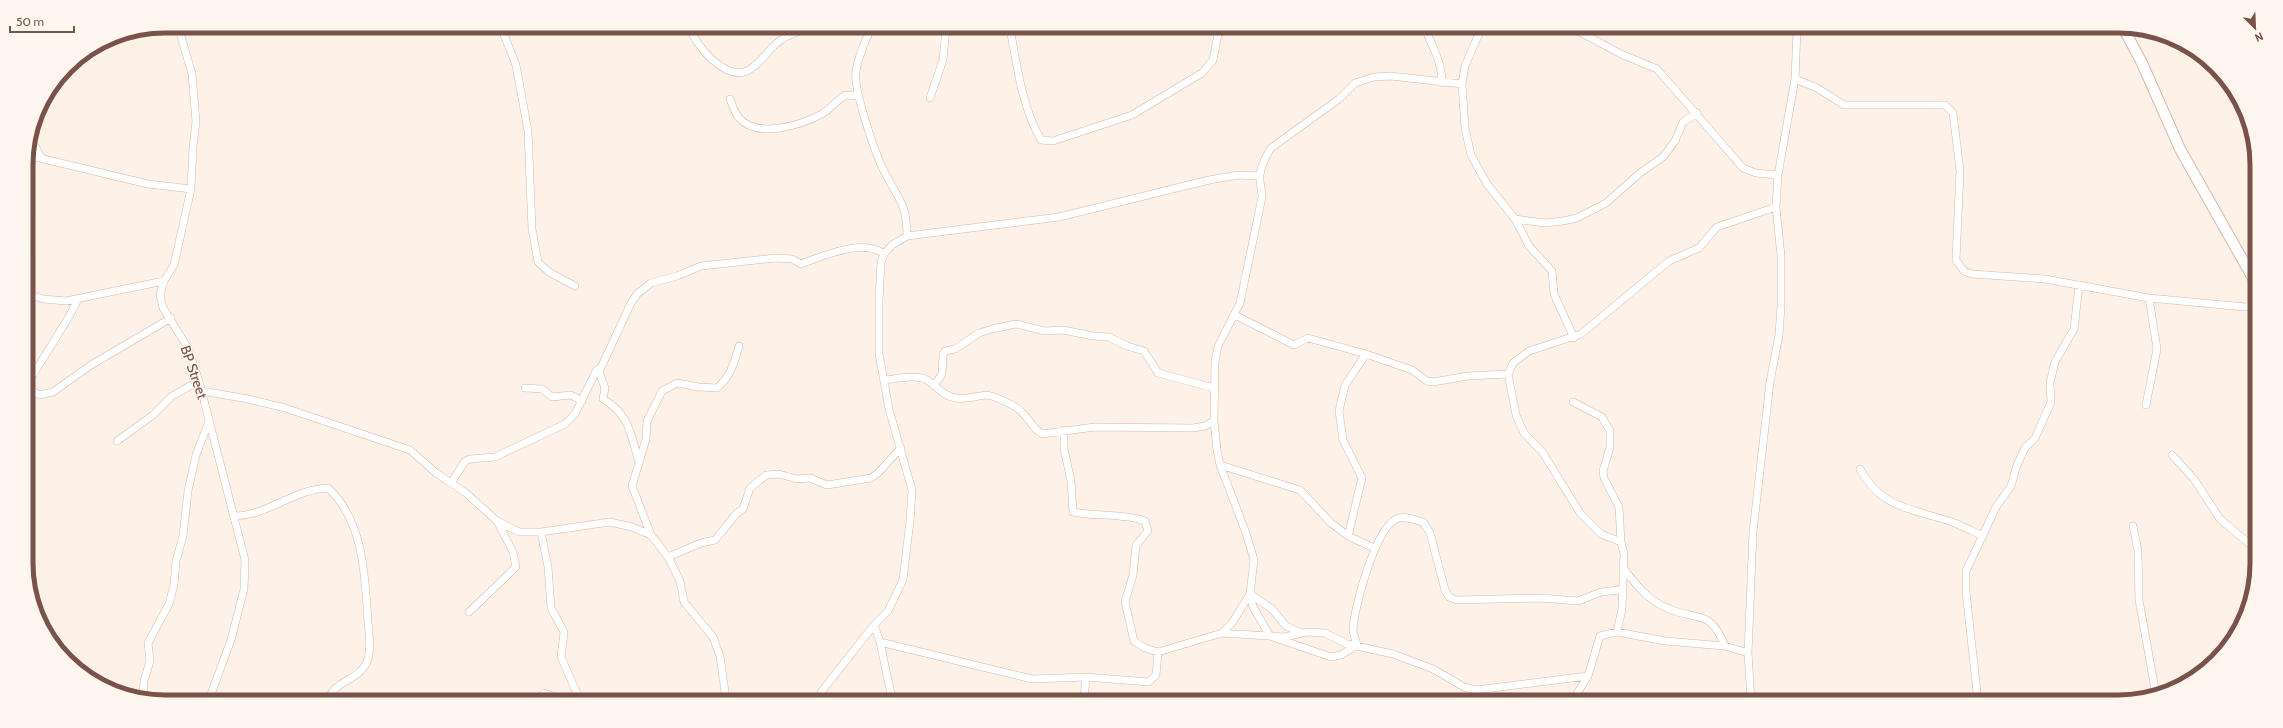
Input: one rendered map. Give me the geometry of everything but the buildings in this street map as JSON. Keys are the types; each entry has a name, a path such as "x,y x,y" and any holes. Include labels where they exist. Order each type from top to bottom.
{"street":[{"name":"BP Street","path":"180,33 192,74 196,122 191,189 174,265 164,281 160,295 163,308 171,318 188,348 199,381 235,516 245,560 244,589 231,640 211,695"},
{"path":"503,33 516,65 528,131 532,229 538,262 549,272 575,286"},
{"path":"693,33 701,49 713,61 738,73 747,71 758,63 780,40 798,33"},
{"path":"869,33 858,60 856,73 858,96 884,170 904,207 907,236"},
{"path":"930,98 943,60 946,33"},
{"path":"1011,33 1019,79 1033,126 1041,140 1053,141 1132,115 1202,73 1213,60 1218,33"},
{"path":"1427,33 1440,61 1442,83"},
{"path":"1479,33 1465,66 1462,84 1465,128 1472,155 1487,184 1515,219 1530,246 1552,271 1554,294 1574,338"},
{"path":"1581,33 1620,54 1657,69 1743,168 1756,173 1778,176"},
{"path":"1751,695 1748,653 1753,532 1770,382 1779,335 1782,306 1781,256 1776,207 1778,176 1795,79 1797,33"},
{"path":"2126,33 2142,63 2180,149 2250,273"},
{"path":"1357,645 1342,655 1331,657 1270,636 1253,607 1250,594 1254,560 1246,533 1220,465 1216,450 1214,388 1218,346 1240,303 1262,197 1263,187 1259,176 1265,156 1271,148 1339,99 1355,84 1374,77 1391,76 1442,83 1462,84"},
{"path":"1795,79 1817,88 1844,105 1875,107 1925,104 1945,105 1950,108 1953,113 1960,171 1956,260 1964,271 1972,274 2045,279 2149,298 2250,306"},
{"path":"730,99 738,117 752,128 764,130 777,129 823,114 846,95 858,96"},
{"path":"1515,219 1545,223 1563,222 1577,218 1606,203 1640,173 1663,157 1675,142 1683,122 1696,113"},
{"path":"35,146 42,159"},
{"path":"33,157 148,184 191,189"},
{"path":"820,695 826,685 874,625 888,611 903,580 912,490 889,409 879,354 879,301 881,262 884,254 892,245 907,236 1059,217 1209,180 1238,176 1259,176"},
{"path":"1621,542 1602,534 1580,513 1542,453 1524,433 1516,415 1508,374 1513,363 1529,351 1574,338 1669,261 1699,248 1717,227 1776,207"},
{"path":"451,483 465,461 470,459 495,457 565,424 575,414 630,303 637,294 651,283 677,276 701,266 775,258 792,259 801,264 830,253 862,249 879,250 884,254"},
{"path":"33,296 43,299 66,301 164,281"},
{"path":"1977,695 1966,592 1966,571 1996,507 2011,486 2017,465 2025,448 2035,438 2050,402 2050,384 2055,362 2074,329 2079,285"},
{"path":"2146,405 2157,349 2149,298"},
{"path":"33,375 70,315 78,299"},
{"path":"1235,315 1294,345 1308,338 1366,354 1412,370 1426,381 1433,382 1468,376 1508,374"},
{"path":"33,391 39,395 53,392 91,365 171,318"},
{"path":"934,386 942,374 943,355 945,351 955,349 979,333 1016,324 1044,331 1063,330 1093,336 1108,337 1127,346 1144,351 1158,373 1214,388"},
{"path":"726,695 720,656 713,637 684,602 680,581 668,558 651,535 633,493 632,486 646,439 647,422 662,391 677,383 699,388 717,388 732,372 739,346"},
{"path":"1348,536 1362,478 1343,440 1339,411 1345,385 1366,354"},
{"path":"599,368 605,388 603,398 616,406 628,423 639,462"},
{"path":"884,380 919,378 954,398 970,399 986,395 1015,407 1026,416 1037,432 1042,434 1095,427 1193,428 1205,426 1214,420"},
{"path":"117,441 153,415 172,396 189,384 199,381"},
{"path":"525,388 542,389 552,396 570,395 582,401"},
{"path":"202,391 248,399 285,408 410,450 436,473 451,483 498,521 519,532 541,532 610,522 632,527 651,535"},
{"path":"1573,402 1602,417 1610,431 1610,447 1603,471 1604,478 1619,507 1621,542 1624,554 1622,609 1617,632"},
{"path":"144,693 150,661 148,643 168,604 174,585 176,561 183,536 188,491 196,455 209,421"},
{"path":"1064,430 1064,449 1071,481 1073,512 1091,516 1134,517 1144,521 1148,530 1136,545 1133,575 1125,602 1134,641 1145,648 1158,652 1222,633 1284,637 1301,633 1324,634 1347,644 1393,654 1433,669 1464,686 1476,690 1588,676"},
{"path":"668,558 701,543 716,540 737,513 743,509 750,488 766,475 780,474 797,479 810,478 828,485 871,478 878,473 901,448"},
{"path":"2172,455 2194,479 2220,519 2250,544"},
{"path":"1220,465 1300,490 1331,523 1348,536 1374,548"},
{"path":"1860,469 1868,484 1897,506 1952,522 1983,536"},
{"path":"235,516 248,516 313,489 328,488 341,499 350,518 364,566 369,646 367,662 363,669 332,690 330,695"},
{"path":"1357,645 1353,630 1365,574 1374,548 1390,523 1403,517 1423,522 1430,533 1445,590 1449,597 1456,600 1540,598 1578,601 1601,592 1619,590 1623,587"},
{"path":"469,612 516,566 513,552 498,521"},
{"path":"2133,526 2138,551 2139,600 2155,689"},
{"path":"541,532 548,567 551,608 564,632 561,657 578,695"},
{"path":"1624,569 1640,589 1667,608 1694,615 1714,626 1725,646"},
{"path":"1222,633 1232,623 1250,594"},
{"path":"1250,594 1272,609 1286,626 1301,633"},
{"path":"874,625 880,642 891,695"},
{"path":"1576,695 1588,676 1600,636 1617,632 1665,641 1725,646 1748,653"},
{"path":"880,642 1032,679 1086,677 1149,682 1156,675 1158,652"},
{"path":"1084,695 1086,677"},
{"path":"544,693 550,695"}]}
